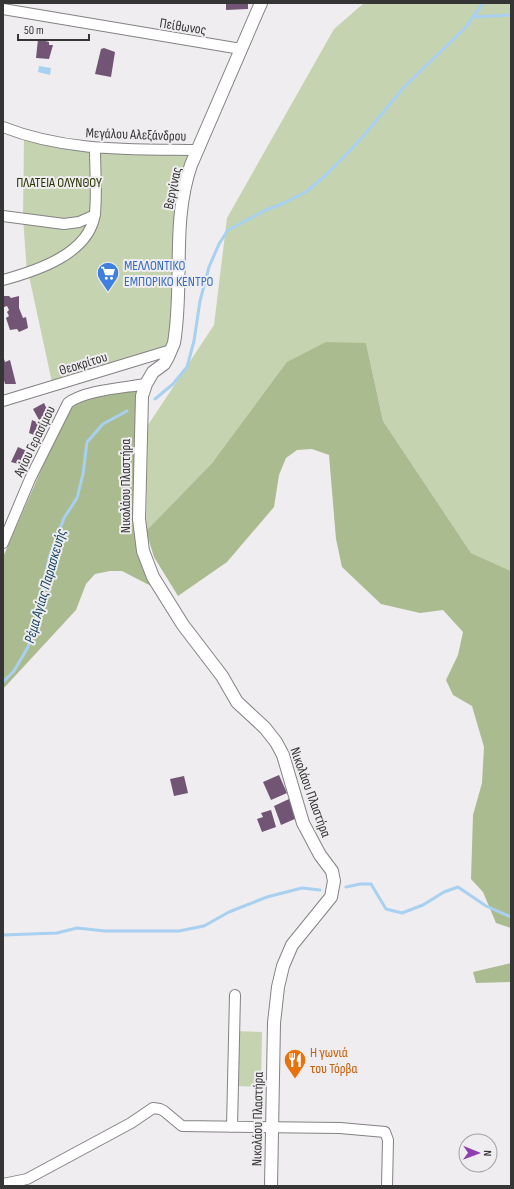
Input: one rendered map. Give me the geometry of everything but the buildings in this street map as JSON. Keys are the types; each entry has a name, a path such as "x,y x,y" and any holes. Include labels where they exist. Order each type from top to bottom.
{"street":[{"name":"Βεργίνας","path":"146,384 154,372 164,364 171,350 176,324 179,242 183,200 188,176 261,3"},
{"name":"Πείθωνος","path":"3,9 241,49"},
{"name":"Μεγάλου Αλεξάνδρου","path":"3,127 30,137 95,149 198,150"},
{"path":"3,280 40,268 66,254 86,236 95,215 95,149"},
{"path":"3,216 64,224 79,222 95,215"},
{"name":"Θεοκρίτου","path":"3,401 171,350"},
{"name":"Αγίου Γερασίμου","path":"4,538 30,479 68,403 76,398 95,393 146,384"},
{"name":"Νικολάου Πλαστήρα","path":"146,384 141,403 139,512 141,544 145,560 168,604 222,676 237,702 265,728 276,742 283,755 303,822 320,855 332,871 334,881 331,897 292,945 283,966 278,987 274,1023 271,1186"},
{"path":"232,1127 235,995"},
{"path":"3,1184 27,1179 131,1123 153,1108 164,1111 182,1126 340,1128 385,1132 388,1140 387,1186"}],"green space":[{"path":"364,3 511,3 511,571 471,553 383,421 366,343 213,462 146,531 148,425 214,325 227,218 334,29"},
{"name":"ΠΛΑΤΕΙΑ ΟΛΥΝΘΟΥ","path":"24,136 100,149 198,150 188,169 171,350 53,387 29,276 27,273 23,217"},
{"path":"326,342 366,343 383,421 471,553 511,571 511,928 496,923 483,892 471,879 473,815 482,783 484,747 472,706 453,695 446,680 458,655 463,632 443,610 420,613 381,604 342,567 336,539 329,455 312,449 297,450 286,458 279,475 274,507 227,562 178,596 154,557 146,531 213,462 287,362"},
{"path":"138,389 136,449 153,587 122,571 110,571 95,574 86,584 76,610 3,689 3,557 60,427 74,403 83,399"},
{"path":"511,963 511,982 476,983 473,972"},
{"path":"235,1031 262,1032 261,1087 234,1086"}],"water":[{"path":"39,66 51,68 50,75 38,72"}],"waterway":[{"path":"155,399 173,384 187,367 194,341 200,301 209,267 219,244 228,230 266,210 306,192 327,174 361,139 405,86 465,28 483,3"},
{"path":"473,17 511,15"},
{"name":"Ρέμα Αγίας Παρασκευής","path":"3,682 14,671 28,647 36,625 49,558 64,518 77,498 83,474 87,442 103,424 127,411"},
{"path":"346,887 360,884 371,884 386,909 402,913 423,905 444,892 458,887 486,906 511,917"},
{"path":"3,935 57,933 77,928 105,931 179,931 204,926 229,912 267,897 302,888 320,890"}],"place":[{"name":"ΜΕΛΛΟΝΤΙΚΟ ΕΜΠΟΡΙΚΟ ΚΕΝΤΡΟ","path":"108,292"},
{"name":"Η γωνιά του Τόρβα","path":"295,1080"}]}
